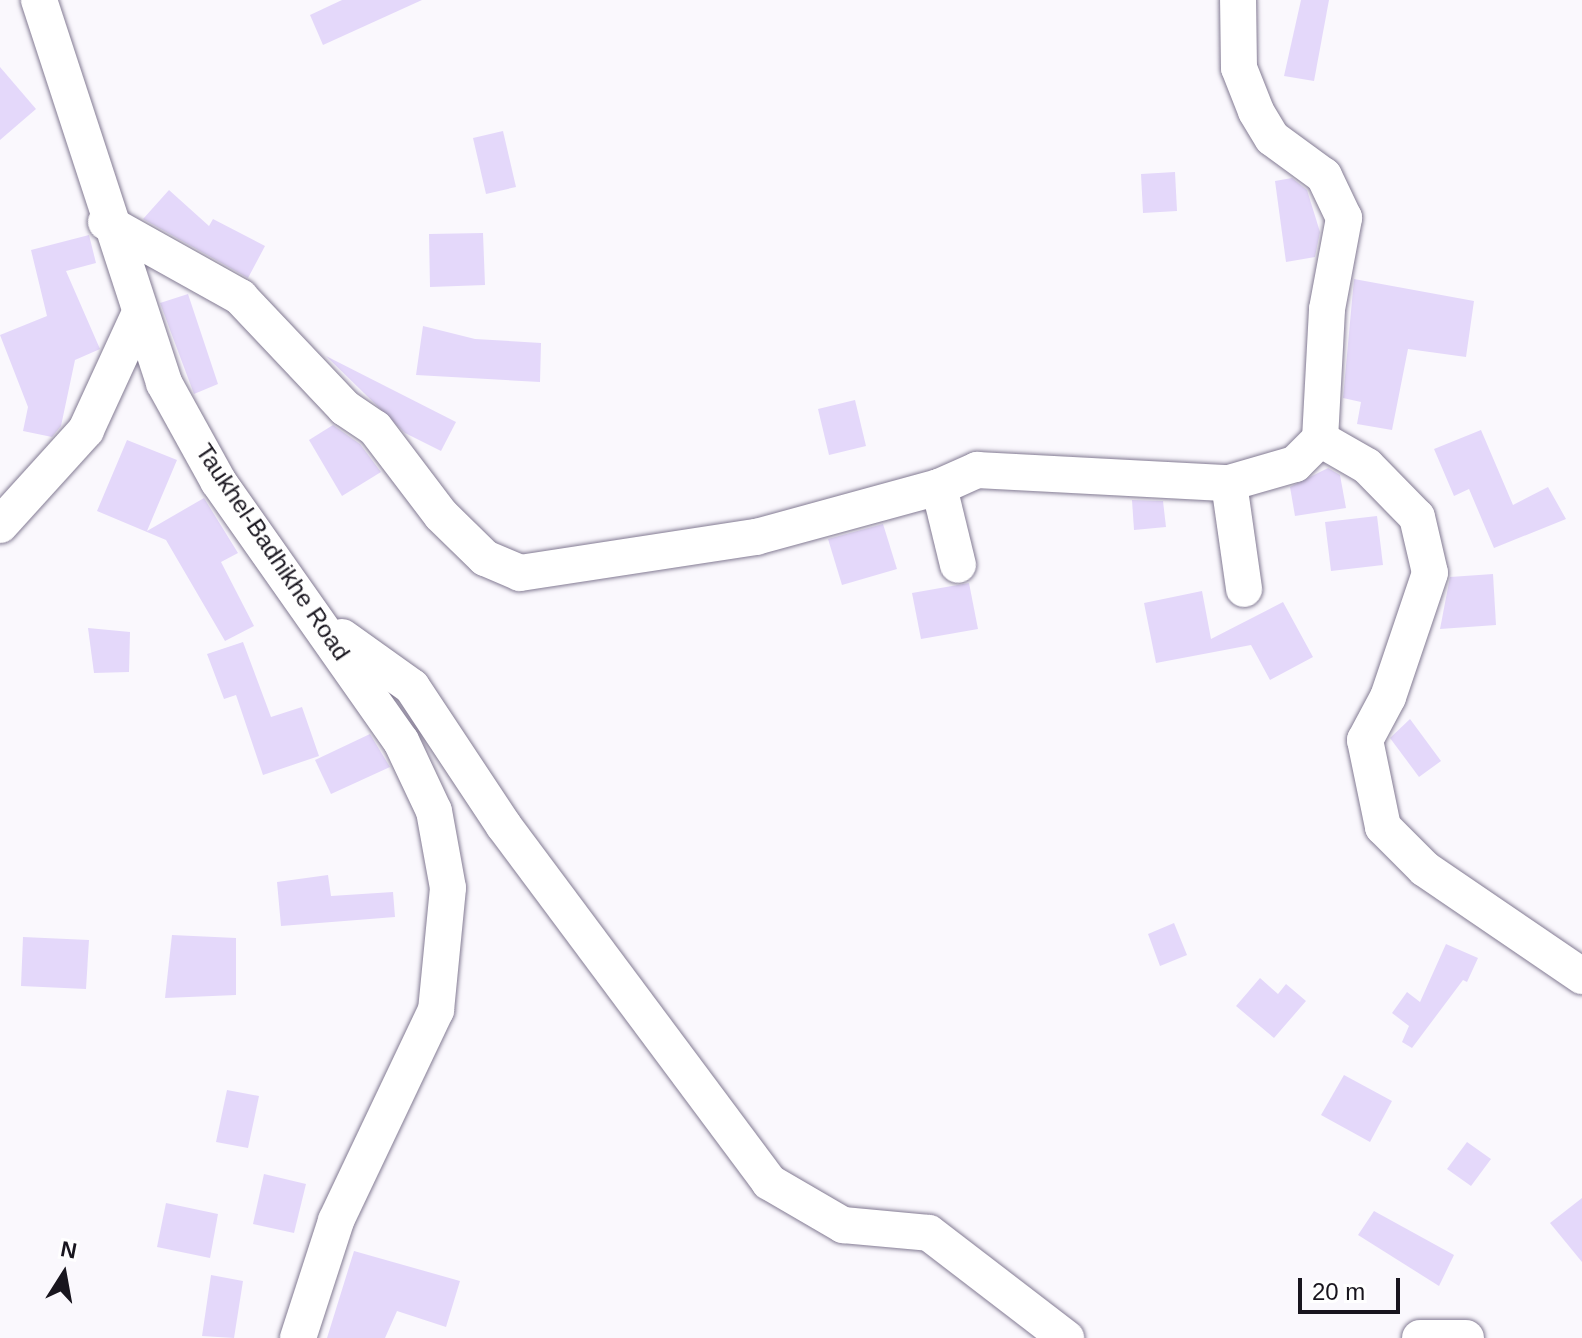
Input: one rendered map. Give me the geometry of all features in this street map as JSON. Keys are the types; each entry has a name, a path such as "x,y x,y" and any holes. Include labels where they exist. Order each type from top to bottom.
{"street":[{"name":"Taukhel-Badhikhe Road","path":"39,0 106,222 164,383 218,481 401,741 434,811 448,888 436,1010 336,1221 298,1338"},
{"path":"106,222 240,297 345,408 375,428 441,515 485,558 520,573 756,537 939,487 977,470 1229,483 1295,464 1320,439 1327,309 1344,218 1324,176 1272,138 1256,111 1239,68 1238,0"},
{"path":"0,525 86,430 139,315"},
{"path":"1320,439 1367,466 1417,517 1430,573 1388,697 1365,740 1383,827 1425,869 1582,976"},
{"path":"1229,483 1244,589"},
{"path":"939,487 958,565"},
{"path":"315,618 412,687 504,826 769,1182 843,1225 929,1233 1066,1338"},
{"path":"1420,1338 1466,1338"}],"building":[{"path":"342,0 422,0 323,45 310,15"},
{"path":"1301,0 1329,0 1314,81 1284,76"},
{"path":"0,67 36,109 0,140"},
{"path":"503,131 516,187 486,194 473,138"},
{"path":"1175,172 1177,211 1143,213 1141,174"},
{"path":"1292,178 1307,190 1320,232 1315,257 1286,262 1275,181"},
{"path":"169,190 209,226 213,219 265,246 248,278 143,219"},
{"path":"483,233 485,285 430,287 429,234"},
{"path":"89,235 96,263 66,271 100,349 75,360 61,426 52,437 23,431 28,407 0,335 47,316 31,250"},
{"path":"1354,279 1474,301 1466,357 1408,349 1392,430 1357,424 1361,402 1343,398"},
{"path":"188,294 218,384 194,394 160,303"},
{"path":"423,326 475,339 541,343 540,382 416,375"},
{"path":"326,356 456,422 441,451 405,433"},
{"path":"855,400 866,446 829,455 818,409"},
{"path":"333,425 360,444 381,472 342,496 309,440"},
{"path":"1481,430 1513,505 1548,487 1566,519 1494,548 1469,489 1454,496 1434,449"},
{"path":"127,440 177,460 147,531 204,498 238,553 221,562 254,626 225,641 166,540 97,511"},
{"path":"1328,468 1340,475 1346,508 1295,516 1290,487"},
{"path":"1132,500 1163,501 1166,527 1134,530"},
{"path":"1377,516 1383,565 1331,571 1325,522"},
{"path":"883,524 897,569 842,585 828,539"},
{"path":"1493,574 1496,625 1440,629 1450,577"},
{"path":"969,583 978,629 921,639 912,593"},
{"path":"1202,591 1211,639 1283,602 1313,657 1270,680 1251,645 1156,663 1144,603"},
{"path":"88,628 130,632 129,672 94,673"},
{"path":"243,642 271,717 302,707 319,756 263,775 236,695 224,699 207,654"},
{"path":"1410,719 1441,761 1419,777 1390,738"},
{"path":"370,734 390,767 331,794 315,760"},
{"path":"328,875 331,896 393,892 395,917 281,926 277,882"},
{"path":"1174,923 1187,955 1160,966 1148,934"},
{"path":"172,935 236,938 236,995 165,998"},
{"path":"23,937 89,940 86,989 21,986"},
{"path":"1446,944 1478,958 1467,982 1463,980 1412,1048 1402,1042 1409,1026 1392,1013 1407,992 1420,1002"},
{"path":"1260,978 1278,994 1286,984 1306,1001 1274,1038 1236,1006"},
{"path":"1344,1075 1392,1101 1370,1142 1321,1115"},
{"path":"227,1090 259,1096 248,1148 216,1142"},
{"path":"1467,1142 1491,1159 1471,1186 1447,1169"},
{"path":"264,1174 306,1184 294,1233 253,1224"},
{"path":"1582,1198 1582,1262 1550,1223"},
{"path":"166,1203 218,1214 210,1258 157,1247"},
{"path":"1374,1211 1454,1255 1439,1286 1358,1235"},
{"path":"354,1251 460,1281 446,1327 397,1311 385,1338 327,1338"},
{"path":"211,1275 243,1281 234,1338 202,1336"}]}
